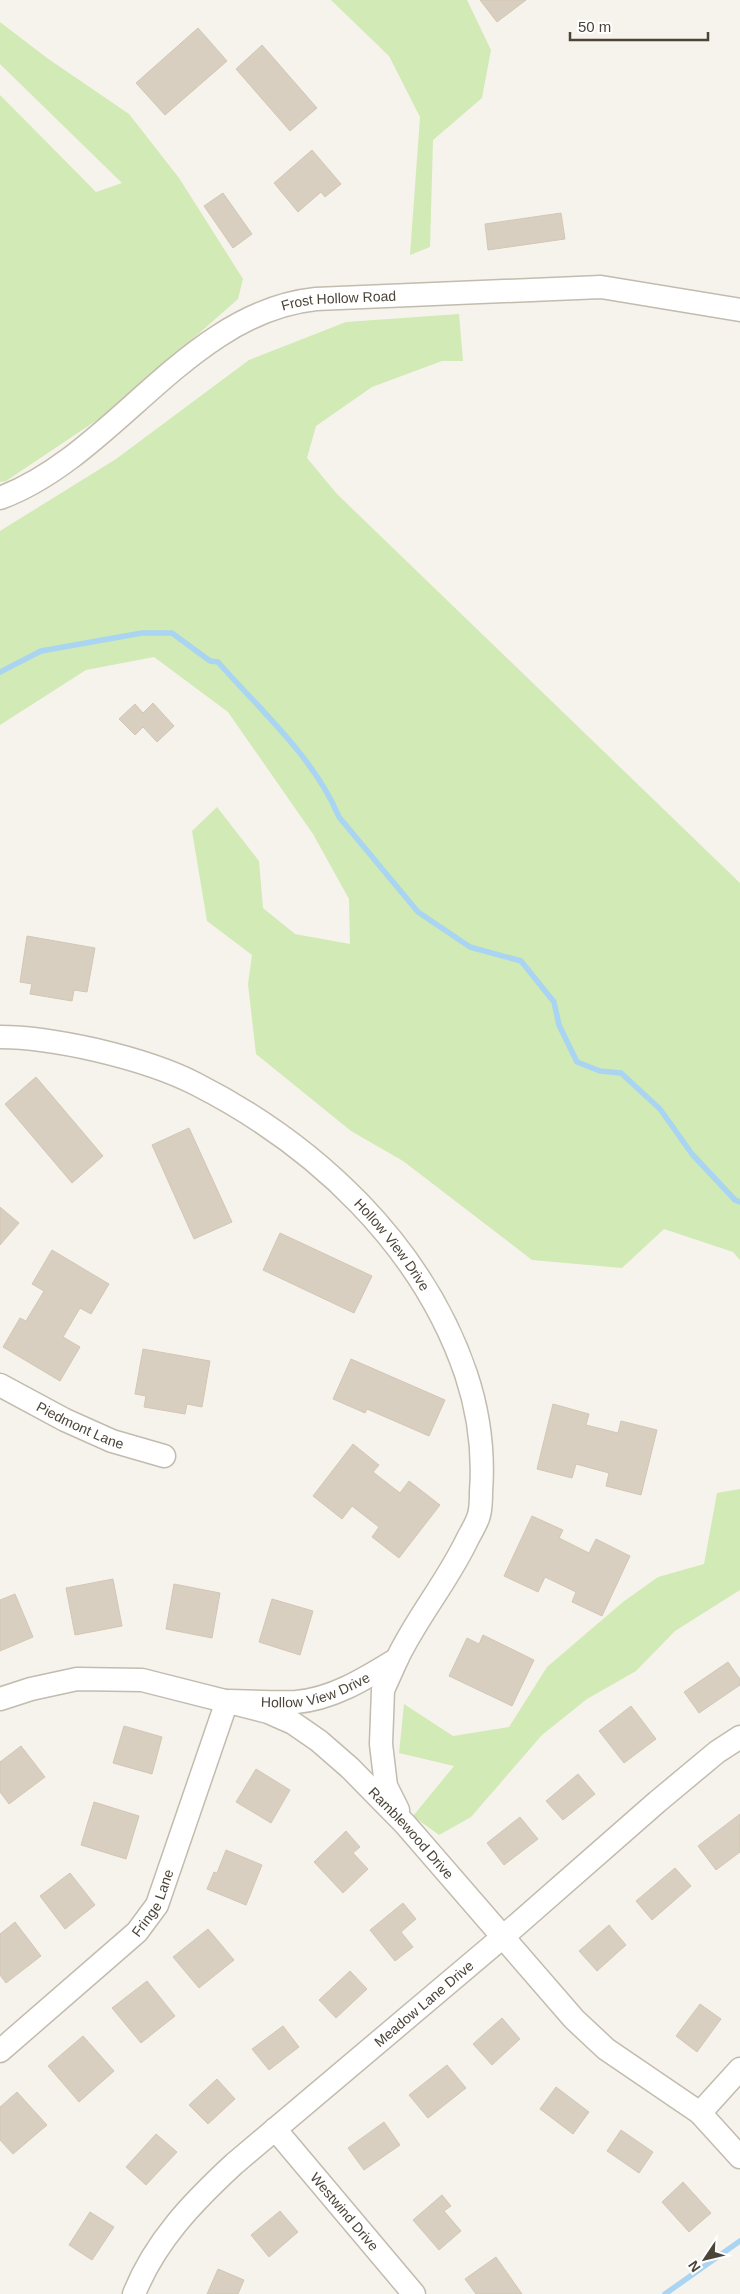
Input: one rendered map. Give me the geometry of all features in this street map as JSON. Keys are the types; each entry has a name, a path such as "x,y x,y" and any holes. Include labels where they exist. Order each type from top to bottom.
{"street":[{"name":"Frost Hollow Road","path":"0,498 21,491 46,477 180,364 241,324 278,306 316,299 601,287 740,310"},
{"name":"Hollow View Drive","path":"0,1037 17,1037 92,1049 126,1058 195,1083 258,1121 319,1164 375,1219 416,1273 455,1340 475,1400 484,1460 479,1515 460,1556 434,1598 411,1630 383,1690 381,1744 386,1786 405,1824"},
{"name":"Piedmont Lane","path":"0,1385 66,1420 112,1440 164,1456"},
{"name":"Hollow View Drive","path":"227,1701 297,1702 323,1696 348,1688 397,1659"},
{"name":"Ramblewood Drive","path":"0,1699 30,1689 85,1679 142,1680 268,1712 306,1732 350,1768 405,1824 574,2019 606,2049 700,2113 740,2157"},
{"name":"Fringe Lane","path":"0,2051 137,1932 157,1905 227,1701"},
{"name":"Meadow Lane Drive","path":"134,2294 143,2271 165,2236 194,2201 275,2129 504,1936 657,1802 718,1752 740,1737"},
{"path":"700,2113 740,2069"},
{"name":"Westwind Drive","path":"275,2129 414,2294"}],"green space":[{"path":"331,0 467,0 491,50 482,98 433,140 430,247 410,255 420,117 389,56"},
{"path":"0,22 47,58 129,114 179,178 243,279 238,299 112,410 6,481 0,482 0,95 96,192 122,183 0,64"},
{"path":"459,314 463,361 442,361 372,387 316,426 307,458 337,494 740,883 740,1260 733,1252 664,1229 622,1268 532,1260 403,1161 351,1131 256,1054 248,984 252,955 207,921 192,831 217,807 259,861 263,908 295,934 350,944 349,899 313,834 228,712 154,657 86,670 0,725 0,531 116,459 249,360 346,322"},
{"path":"740,1489 740,1590 675,1631 636,1671 587,1699 542,1735 471,1817 439,1835 413,1816 454,1766 399,1753 404,1704 453,1736 509,1727 547,1667 623,1602 658,1577 704,1564 717,1493"}],"building":[{"path":"480,0 526,0 497,22"},
{"path":"198,28 227,61 165,115 136,83"},
{"path":"262,45 317,108 290,131 236,69"},
{"path":"312,150 341,184 325,197 321,192 298,212 274,183"},
{"path":"223,193 252,234 233,248 204,206"},
{"path":"561,213 565,239 488,250 485,224"},
{"path":"153,703 174,726 157,742 143,727 135,735 119,719 135,704 143,713"},
{"path":"27,936 95,948 87,992 74,990 72,1001 30,994 32,984 20,982"},
{"path":"36,1077 103,1156 72,1183 5,1104"},
{"path":"189,1128 232,1222 194,1239 152,1145"},
{"path":"0,1207 19,1223 0,1245"},
{"path":"280,1233 372,1276 354,1313 263,1270"},
{"path":"52,1250 109,1284 91,1314 80,1308 63,1337 80,1347 60,1381 3,1347 20,1318 26,1321 44,1291 32,1284"},
{"path":"143,1349 210,1361 202,1407 187,1404 185,1414 144,1407 146,1396 135,1394"},
{"path":"351,1359 445,1400 429,1436 367,1409 365,1413 333,1399"},
{"path":"553,1404 589,1414 586,1425 618,1433 621,1421 657,1430 641,1495 606,1486 609,1473 576,1464 572,1478 537,1469"},
{"path":"353,1444 379,1465 373,1472 400,1493 409,1481 440,1505 399,1558 372,1537 379,1527 352,1506 342,1519 313,1496"},
{"path":"532,1516 563,1530 559,1538 589,1553 596,1539 630,1556 602,1616 572,1602 576,1592 545,1577 538,1592 504,1576"},
{"path":"113,1579 122,1626 75,1635 66,1588"},
{"path":"174,1584 220,1593 212,1638 166,1629"},
{"path":"15,1594 33,1637 0,1651 0,1600"},
{"path":"272,1599 313,1611 300,1655 259,1642"},
{"path":"483,1635 534,1660 512,1706 449,1676 467,1638 479,1644"},
{"path":"728,1662 740,1679 740,1685 699,1713 684,1692"},
{"path":"631,1706 656,1739 624,1763 599,1731"},
{"path":"124,1726 162,1737 152,1774 113,1763"},
{"path":"21,1746 45,1777 9,1804 0,1792 0,1762"},
{"path":"256,1769 290,1790 271,1823 236,1802"},
{"path":"578,1774 595,1794 563,1820 546,1801"},
{"path":"94,1802 139,1816 126,1859 81,1845"},
{"path":"740,1814 740,1852 716,1870 698,1846"},
{"path":"520,1817 538,1839 504,1865 487,1843"},
{"path":"346,1831 360,1847 353,1853 368,1869 343,1893 314,1862"},
{"path":"226,1850 262,1865 246,1905 207,1889 214,1872 217,1873"},
{"path":"675,1868 691,1886 652,1920 636,1901"},
{"path":"70,1873 95,1905 65,1929 40,1896"},
{"path":"403,1903 416,1919 401,1932 413,1947 395,1961 370,1930"},
{"path":"15,1922 41,1956 6,1983 0,1975 0,1934"},
{"path":"609,1925 626,1945 597,1971 579,1951"},
{"path":"208,1929 234,1960 199,1988 173,1957"},
{"path":"350,1971 367,1989 336,2018 319,2000"},
{"path":"147,1981 175,2016 141,2043 112,2008"},
{"path":"700,2004 721,2019 697,2052 676,2036"},
{"path":"502,2018 520,2039 492,2065 473,2044"},
{"path":"283,2026 299,2047 269,2070 252,2049"},
{"path":"83,2036 114,2071 79,2102 48,2066"},
{"path":"447,2065 466,2088 428,2118 409,2095"},
{"path":"217,2079 235,2099 208,2124 189,2105"},
{"path":"556,2087 589,2112 573,2134 540,2109"},
{"path":"17,2092 47,2125 13,2154 0,2140 0,2107"},
{"path":"384,2122 400,2145 364,2170 348,2148"},
{"path":"621,2130 653,2152 639,2173 607,2151"},
{"path":"156,2134 177,2152 146,2185 126,2167"},
{"path":"683,2182 711,2213 689,2232 662,2202"},
{"path":"442,2195 451,2206 444,2211 461,2231 439,2250 413,2220"},
{"path":"280,2211 298,2232 269,2257 251,2235"},
{"path":"90,2212 114,2227 92,2260 69,2245"},
{"path":"496,2257 522,2294 476,2294 465,2279"},
{"path":"218,2269 244,2280 238,2294 207,2294"}],"waterway":[{"path":"0,672 41,651 142,633 172,633 210,661 218,662 301,754 328,795 339,817 418,912 470,947 521,961 554,1002 559,1025 577,1062 600,1071 621,1073 660,1109 692,1154 735,1200 740,1202"},
{"path":"665,2294 740,2241"}]}
